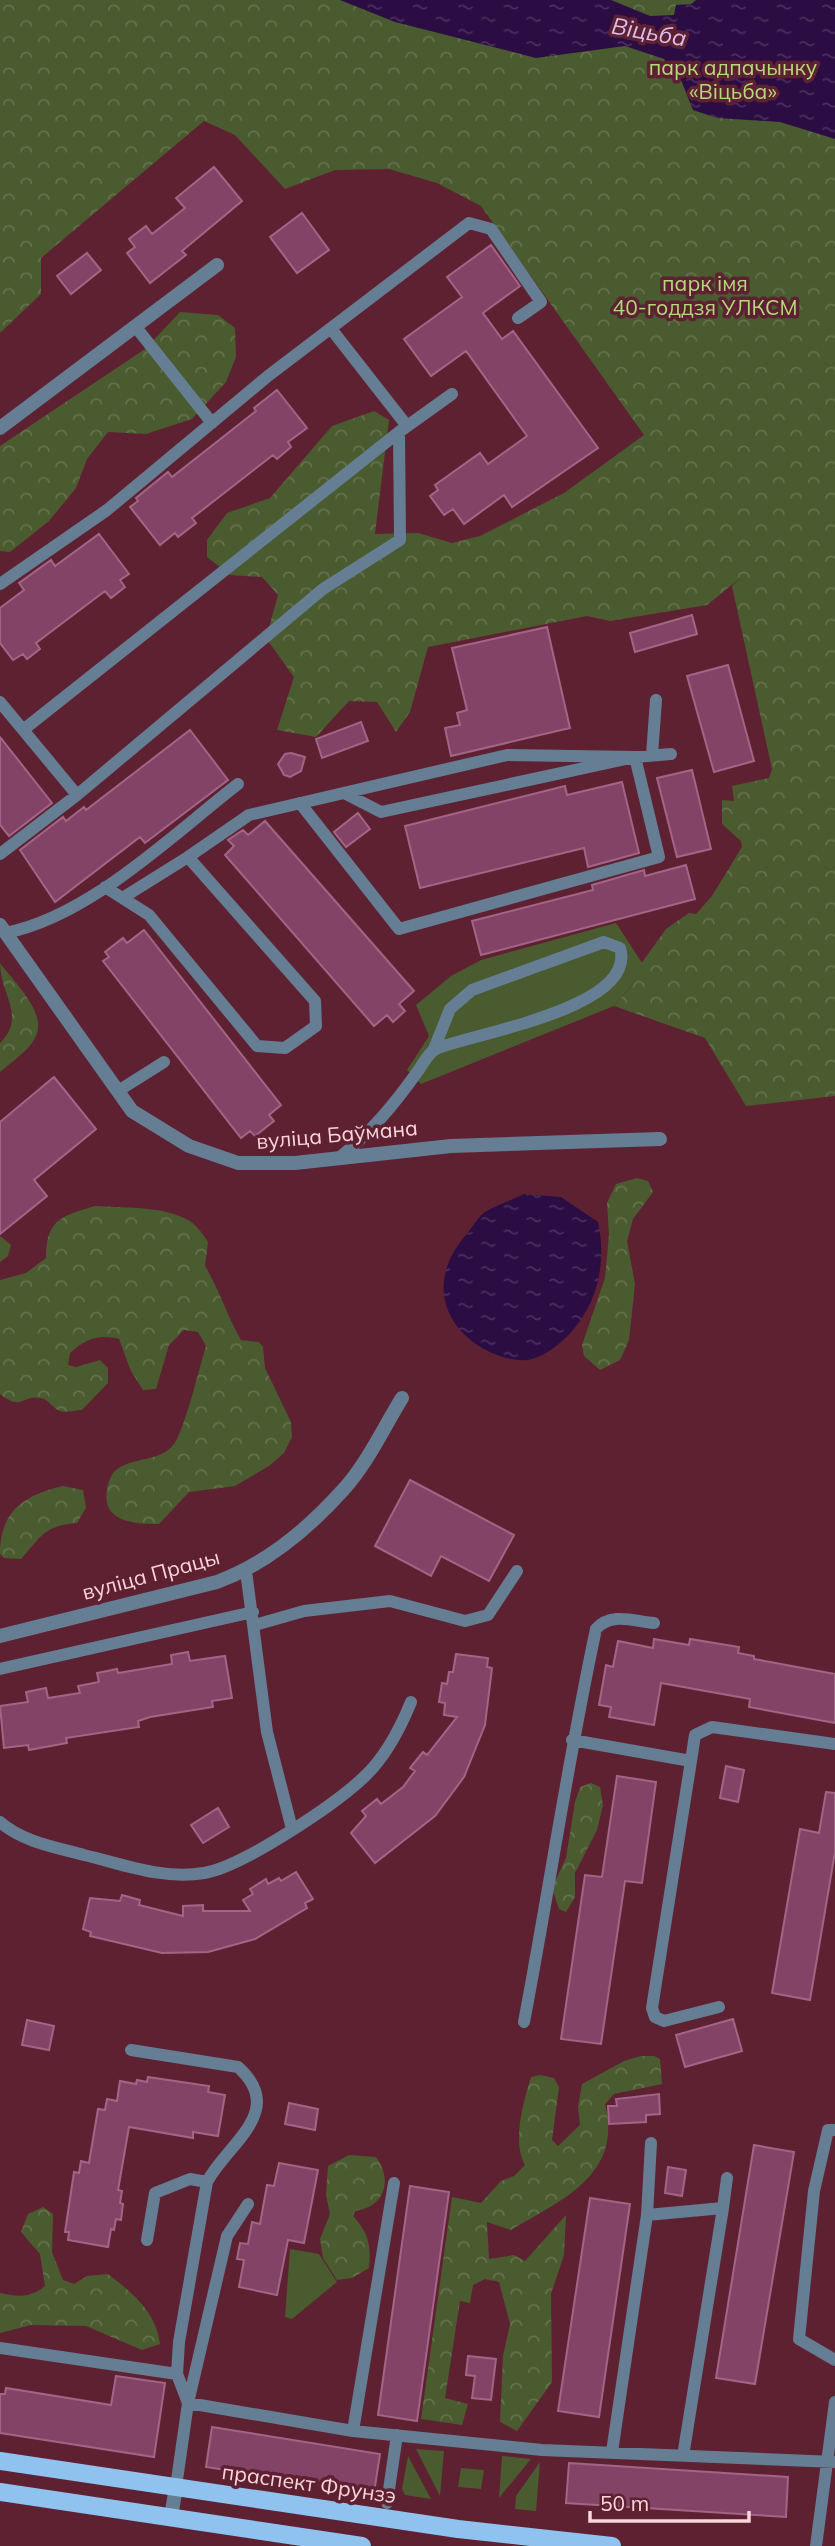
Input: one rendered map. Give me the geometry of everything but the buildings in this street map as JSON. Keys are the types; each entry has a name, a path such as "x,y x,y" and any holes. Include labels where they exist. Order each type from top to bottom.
{"main road":[{"name":"праспект Фрунзэ","path":"0,2461 541,2543 612,2546"},
{"path":"0,2492 362,2546"}],"street":[{"path":"0,428 217,265"},
{"name":"вуліца Баўмана","path":"3,929 132,1111 189,1146 238,1163 340,1158 451,1146 660,1139"},
{"name":"вуліца Працы","path":"0,1636 217,1582 246,1571 294,1537 345,1488 402,1398"},
{"path":"171,2517 176,2487"}],"lane":[{"path":"0,583 107,510 212,423 469,223 491,229 541,302 518,318"},
{"path":"135,326 212,423"},
{"path":"0,854 77,795 323,589 400,540 403,429 332,330"},
{"path":"23,730 403,429 452,394"},
{"path":"652,755 656,700"},
{"path":"0,702 77,795"},
{"path":"344,793 381,812 635,757 671,754"},
{"path":"124,897 249,815 507,755 635,757"},
{"path":"300,803 399,929 659,857 635,757"},
{"path":"3,929 28,929 105,887 238,784"},
{"path":"105,887 149,915 257,1046 285,1048 316,1026 315,1001 188,857"},
{"path":"340,1158 375,1129 434,1049 450,1009 472,990 604,942 620,948 624,960 617,977 578,1005 434,1049"},
{"path":"118,1091 164,1062"},
{"path":"246,1571 267,1732 292,1829"},
{"path":"0,1669 254,1618 390,1601 465,1621 488,1615 517,1571"},
{"path":"524,2022 547,1901 572,1740 596,1629 604,1620 618,1618 654,1623"},
{"path":"0,1822 38,1843 163,1875 205,1873 245,1856 292,1829 363,1777 396,1736 411,1702"},
{"path":"719,2007 664,2021 655,2017 652,2008 695,1735 712,1727 835,1744"},
{"path":"572,1740 691,1761"},
{"path":"131,2050 238,2067 250,2078 258,2095 255,2114 244,2136 217,2163 207,2182 179,2342 177,2374 188,2403"},
{"path":"835,2130 828,2130 814,2191 799,2339 835,2360"},
{"path":"612,2452 647,2215 651,2143"},
{"path":"684,2456 727,2178"},
{"path":"147,2240 155,2193 190,2179 207,2182"},
{"path":"353,2431 394,2183"},
{"path":"176,2487 188,2403 227,2236 248,2204"},
{"path":"647,2215 723,2208"},
{"path":"0,2348 177,2374"},
{"path":"816,2546 830,2462 835,2402"},
{"path":"188,2403 353,2431 542,2450 830,2462"},
{"path":"387,2503 397,2435"}],"green space":[{"name":"парк імя 40-годдзя УЛКСМ","path":"0,0 835,0 835,1096 746,1106 705,1038 614,1006 635,982 638,968 666,929 689,913 696,914 712,896 742,847 741,841 722,824 722,800 734,801 732,786 769,778 772,769 732,586 744,575 707,605 610,621 587,616 428,647 410,712 396,732 377,702 349,701 316,737 277,730 294,677 266,638 278,595 262,577 230,575 207,557 207,540 227,513 270,498 332,426 374,411 389,420 375,534 418,533 452,543 480,536 564,493 644,435 481,206 437,183 389,169 335,170 285,189 235,135 204,121 41,258 41,294 0,333"},
{"path":"180,312 218,315 235,328 236,357 226,382 192,419 146,434 108,432 87,459 76,488 49,521 10,552 0,551 0,446 145,349"},
{"path":"616,923 646,969 614,1006 421,1084 407,1070 429,1036 416,1005 451,976 481,960"},
{"path":"0,963 33,1007 38,1027 29,1046 0,1072 0,1043 8,1033 12,1014"},
{"path":"637,1178 648,1181 653,1192 633,1219 627,1241 635,1284 629,1340 620,1360 600,1370 584,1356 582,1345 605,1278 609,1235 607,1203 616,1184"},
{"path":"95,1206 163,1211 188,1220 198,1228 208,1242 205,1266 231,1322 241,1340 259,1342 263,1347 265,1368 291,1422 292,1437 284,1453 269,1466 235,1486 189,1492 159,1524 131,1522 115,1515 109,1509 107,1487 116,1470 162,1454 174,1444 187,1413 206,1346 198,1332 184,1330 169,1345 156,1389 143,1390 131,1371 119,1339 105,1337 87,1341 70,1353 68,1365 76,1367 100,1360 108,1368 108,1383 82,1410 62,1412 41,1398 13,1402 0,1394 0,1280 26,1273 46,1258 49,1235 53,1227 73,1213"},
{"path":"0,1236 11,1245 8,1256 0,1262"},
{"path":"63,1486 83,1490 86,1508 77,1523 50,1530 39,1538 21,1559 4,1558 0,1554 4,1526 17,1507 37,1494"},
{"path":"591,1783 600,1787 603,1805 597,1830 575,1873 575,1897 566,1912 559,1909 552,1888 566,1858 580,1787"},
{"path":"641,2056 660,2059 662,2084 614,2094 605,2104 608,2129 605,2149 597,2167 584,2182 550,2208 511,2230 487,2222 489,2259 514,2255 525,2261 566,2215 564,2255 551,2294 552,2382 517,2431 500,2422 503,2356 510,2324 499,2282 485,2279 473,2285 470,2303 460,2301 445,2398 468,2404 462,2425 421,2419 452,2197 481,2203 501,2181 514,2176 525,2165 521,2156 519,2134 531,2077 540,2075 554,2078 559,2087 552,2140 558,2146 580,2125 578,2107 582,2084 624,2061"},
{"path":"349,2155 376,2157 385,2183 379,2198 373,2204 355,2211 353,2216 363,2228 368,2240 369,2268 352,2278 337,2280 323,2258 320,2239 330,2214 326,2195 328,2166"},
{"path":"43,2207 53,2214 52,2252 63,2280 74,2284 87,2276 108,2274 142,2304 154,2322 160,2344 142,2350 86,2326 31,2325 0,2333 0,2293 24,2296 45,2286 40,2254 21,2232 28,2214"},
{"path":"290,2249 319,2254 337,2282 292,2319 285,2317"},
{"path":"416,2449 444,2451 440,2496"},
{"path":"408,2456 431,2499 405,2495 402,2489"},
{"path":"502,2456 531,2459 499,2498"},
{"path":"540,2462 536,2511 515,2509 516,2496"},
{"path":"461,2468 484,2470 481,2489 458,2487"}],"water":[{"name":"Віцьба","path":"340,0 611,0 650,16 674,15 676,5 691,4 696,0 835,0 835,139 780,122 717,118 693,110 681,80 664,59 625,46 536,58 395,22"},
{"path":"524,1194 561,1197 598,1222 601,1247 600,1272 594,1296 577,1325 566,1338 544,1354 528,1360 510,1359 492,1353 467,1337 456,1325 444,1297 447,1267 454,1251 479,1217 490,1209"}],"park label":[{"name":"парк адпачынку «Віцьба»","path":"733,80"}]}
